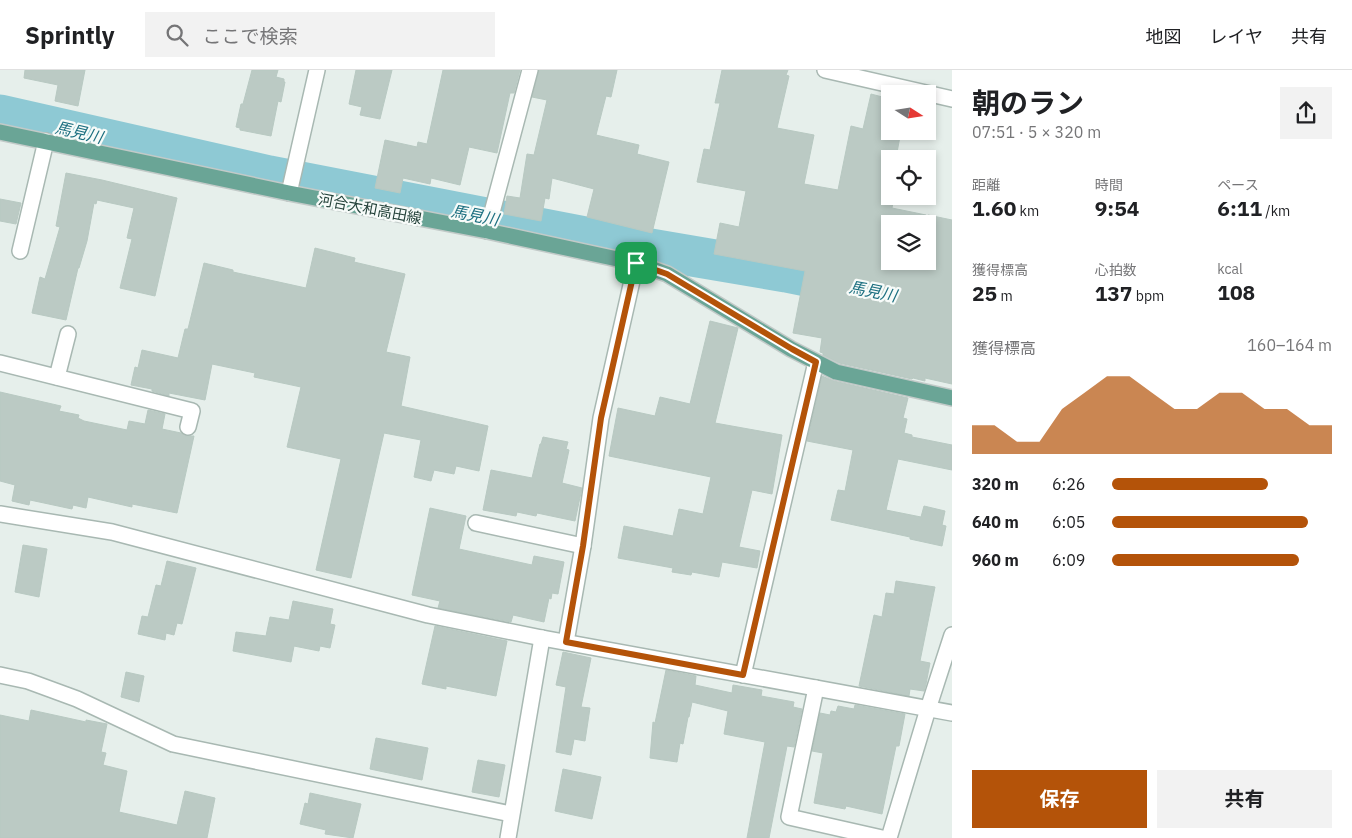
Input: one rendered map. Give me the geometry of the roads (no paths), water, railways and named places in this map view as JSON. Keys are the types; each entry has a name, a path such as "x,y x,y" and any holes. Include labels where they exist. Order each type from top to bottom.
{"main road":[{"name":"河合大和高田線","path":"0,132 636,263 667,274 792,349 836,372 952,398"}],"street":[{"path":"289,193 317,70"},
{"path":"487,231 530,70"},
{"path":"825,70 952,98"},
{"path":"20,251 46,141"},
{"path":"566,642 583,546 601,418 636,263"},
{"path":"57,377 68,334"},
{"path":"743,675 816,362"},
{"path":"0,363 192,411 188,427"},
{"path":"0,514 112,532 428,615 542,638 952,713"},
{"path":"476,523 583,546"},
{"path":"889,838 952,635"},
{"path":"508,838 542,638"},
{"path":"0,674 28,681 77,699 173,744 511,814"},
{"path":"816,688 789,817 882,838"}],"waterway":[{"name":"馬見川","path":"0,115 269,176 621,244 786,272 860,287"}]}
